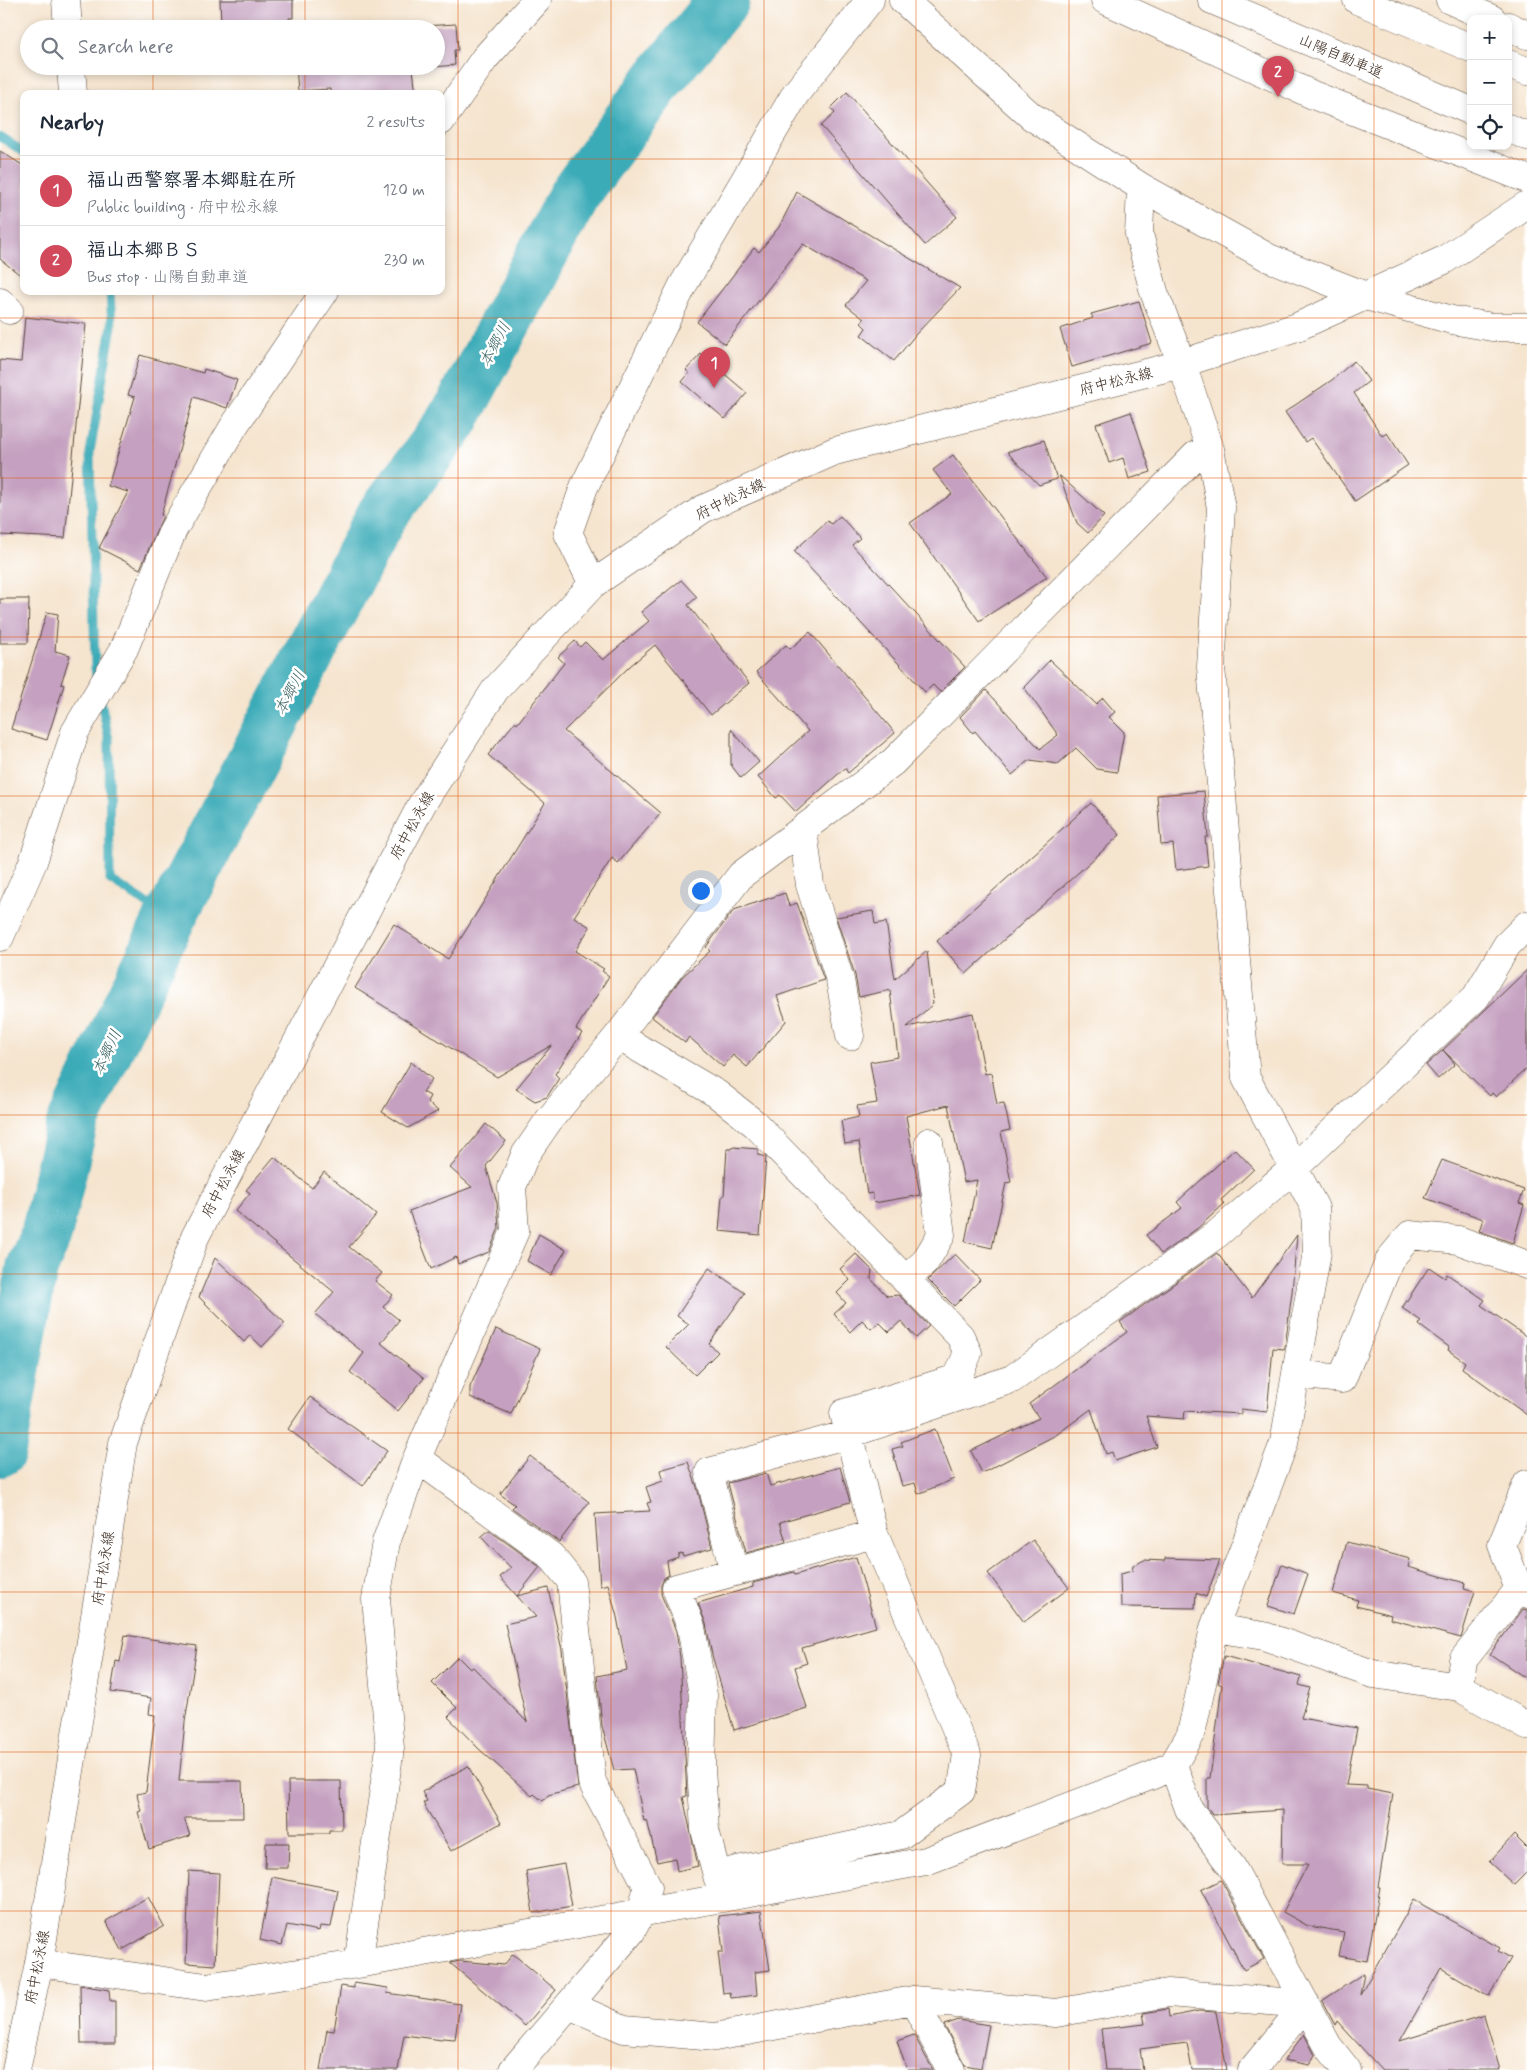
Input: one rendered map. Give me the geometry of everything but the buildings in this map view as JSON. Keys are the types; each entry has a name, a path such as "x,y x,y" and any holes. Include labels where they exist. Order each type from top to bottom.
{"main road":[{"path":"66,0 67,20"},
{"path":"445,114 485,58 537,0"},
{"path":"593,584 568,533 584,487 683,285 796,93 870,0"},
{"path":"903,0 1031,116 1141,187 1269,258 1366,296 1452,320 1492,327 1527,327"},
{"path":"1105,0 1313,95 1521,177"},
{"name":"山陽自動車道","path":"1212,0 1467,109"},
{"path":"1357,0 1467,46"},
{"path":"1450,0 1483,15"},
{"path":"1512,28 1527,35"},
{"path":"1512,65 1527,71"},
{"path":"72,75 73,90"},
{"path":"1512,130 1527,136"},
{"path":"39,1963 206,1986 358,1964 926,1861 1153,1775 1173,1765 1191,1734 1214,1628 1284,1443 1317,1252 1315,1208 1246,1078 1211,667 1221,508 1210,449 1182,364 1154,292 1139,234 1141,187"},
{"name":"府中松永線","path":"16,2070 39,1963 123,1443 195,1237 422,804 496,690 593,584 703,509 835,451 1182,364 1297,327 1444,260 1527,205"},
{"path":"0,937 33,862 75,732 124,649 173,530 234,426 322,295"},
{"path":"358,1964 390,1748 376,1599 386,1542 417,1458 515,1231 512,1187 525,1154 549,1120 618,1036 741,875 893,762 1196,456 1210,449"},
{"path":"803,829 810,885 840,980 850,1036"},
{"path":"734,1572 709,1472 849,1434 1012,1379 1218,1234 1294,1168 1476,997 1507,945 1527,925"},
{"path":"618,1036 717,1094 755,1124 960,1336 968,1353 957,1378 844,1413 874,1534 968,1755 961,1791 901,1835 733,1870 723,1898"},
{"path":"905,1280 925,1262 940,1235 930,1142"},
{"path":"1296,1374 1342,1379 1390,1259 1410,1235 1458,1240 1527,1265"},
{"path":"417,1458 551,1556 571,1581 592,1782 648,1887 641,1913 631,1932 513,2070"},
{"path":"1459,1687 1463,1660 1523,1592 1502,1545 1527,1484"},
{"path":"723,1898 704,1830 701,1769 703,1695 691,1627 676,1588 874,1534"},
{"path":"1214,1628 1264,1636 1373,1674 1459,1687 1527,1726"},
{"path":"1173,1765 1189,1809 1232,1867 1328,2046 1348,2070"},
{"path":"568,2005 624,2029 715,2037 914,2000 1056,2013 1168,1993 1306,2004"},
{"path":"914,2000 951,2070"},
{"path":"1252,2070 1306,2004"}],"waterway":[{"name":"本郷川","path":"0,1451 32,1268 46,1235 72,1124 170,918 382,515 452,422 574,195 659,79 724,0"},
{"path":"0,137 20,150"},
{"path":"97,681 95,668 90,452 112,326 110,295"},
{"path":"101,701 109,740 110,880 170,918"}],"place":[{"name":"福山本郷ＢＳ","path":"1278,97"},
{"name":"福山西警察署本郷駐在所","path":"714,388"}]}
